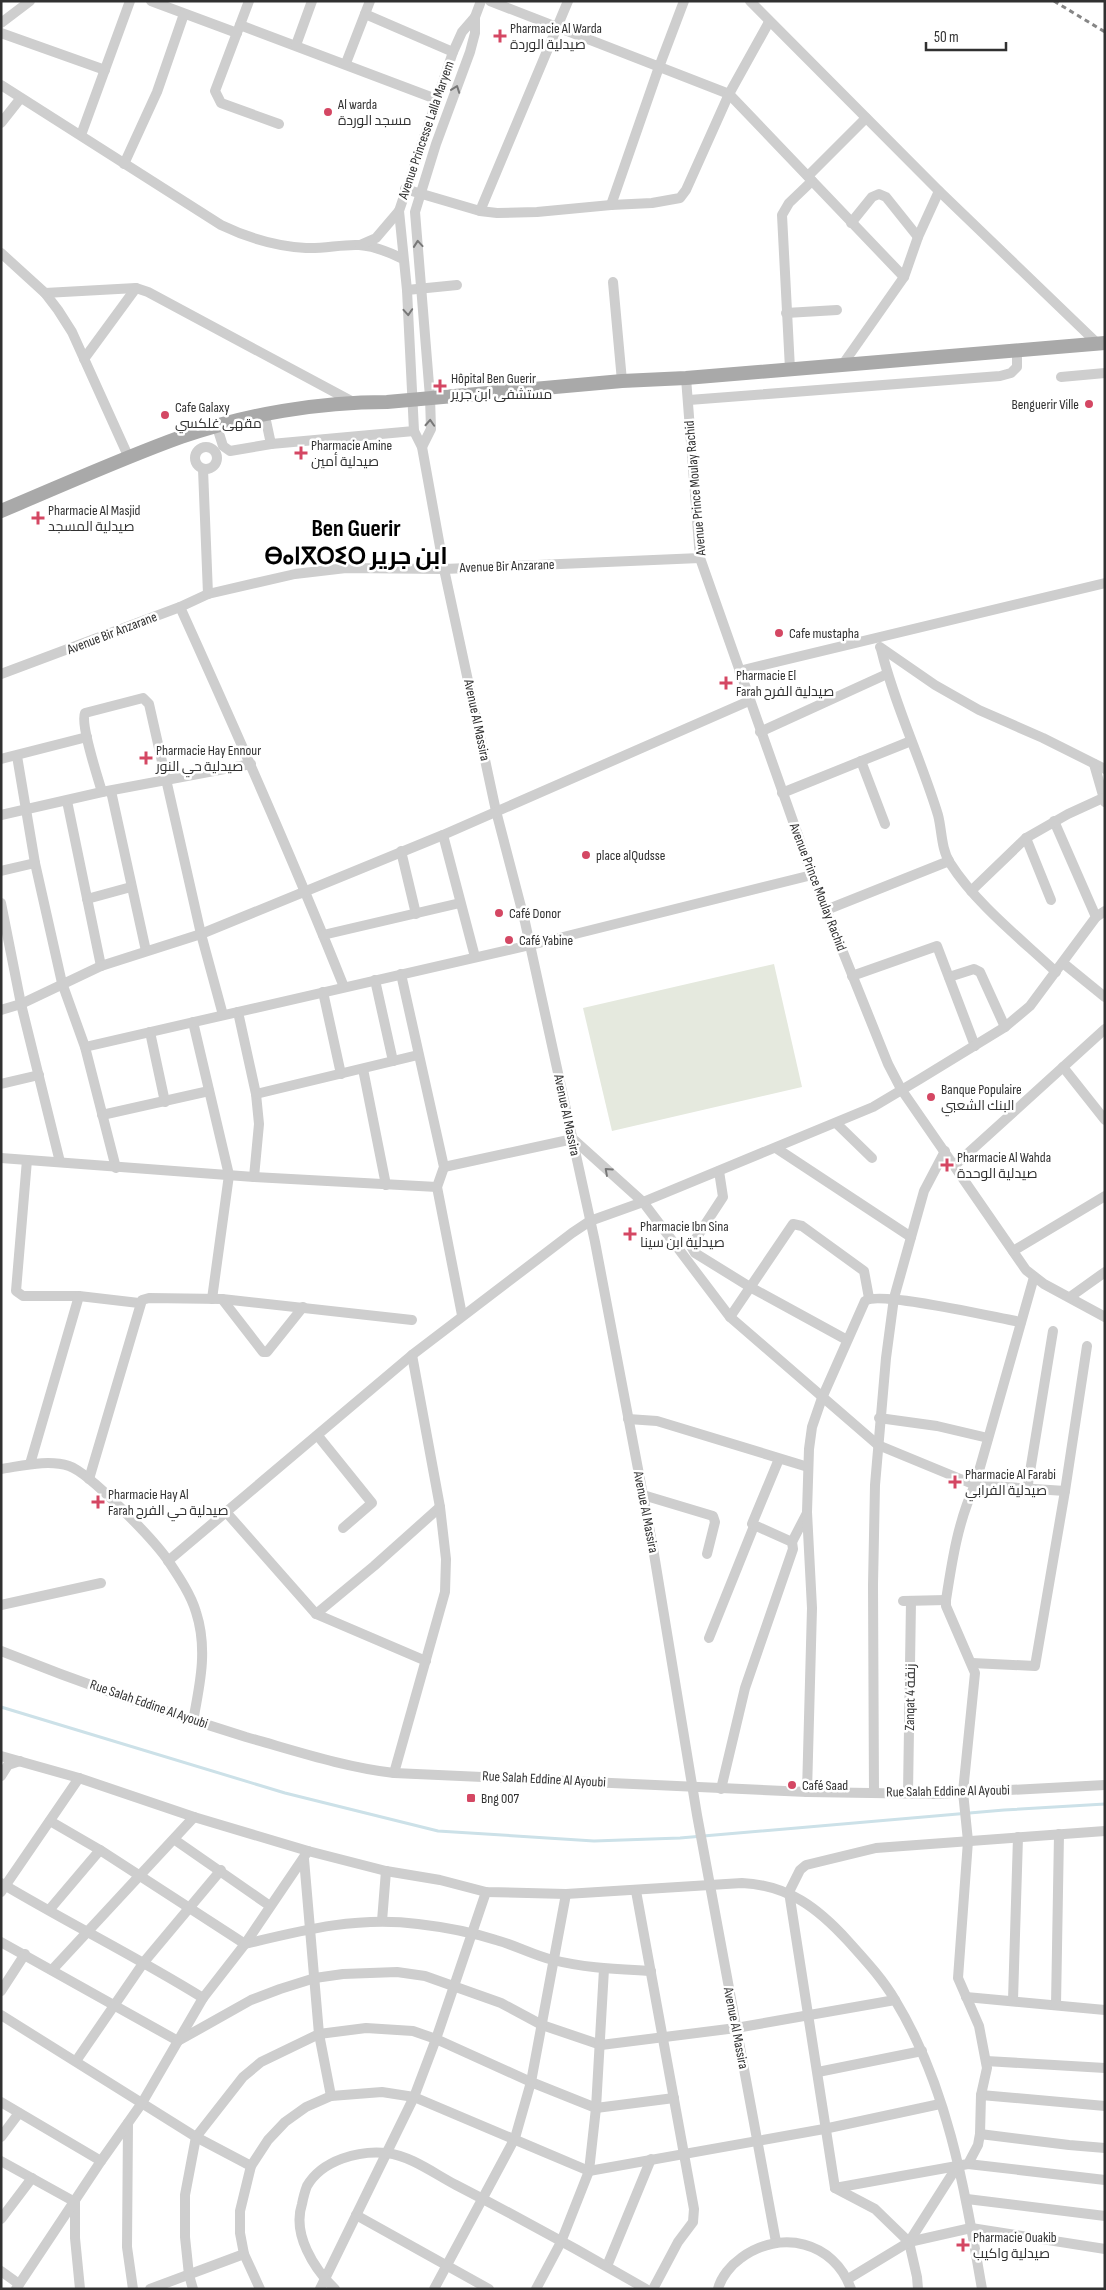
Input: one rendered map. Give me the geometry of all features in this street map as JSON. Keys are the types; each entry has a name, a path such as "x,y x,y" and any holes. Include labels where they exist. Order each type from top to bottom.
{"main road":[{"path":"1,511 129,458 210,429 265,416 353,402 430,398 622,381 686,378 1102,344"}],"street":[{"path":"1,23 30,1"},
{"path":"81,135 130,1"},
{"path":"151,1 184,14 296,45 436,98"},
{"path":"249,1 215,92 217,98 228,106 279,124"},
{"path":"296,45 312,1"},
{"path":"346,63 370,1"},
{"path":"422,447 431,429 415,212 470,52 475,33 475,17 481,1"},
{"path":"480,211 568,1"},
{"path":"750,1 939,191 1102,344"},
{"path":"496,2 729,94 904,277"},
{"path":"611,205 681,2"},
{"path":"124,164 157,92 184,14"},
{"path":"366,14 453,52"},
{"name":"Avenue Princesse Lalla Maryem","path":"413,399 399,211 453,52 462,32 475,17"},
{"path":"406,189 480,211 537,212 652,203 673,200 684,195 729,94 769,22"},
{"path":"1,33 105,70"},
{"path":"1,85 20,99 81,135 221,225 246,238 272,244 307,248 359,245 376,247 403,259"},
{"path":"1,123 20,99"},
{"path":"790,369 782,215 789,203 810,178 866,118"},
{"path":"843,364 904,277 918,237 939,191"},
{"path":"851,223 872,198 879,194 886,197 918,237"},
{"path":"359,245 376,238 399,211"},
{"path":"1,253 45,293 72,332 129,458"},
{"path":"613,282 622,381"},
{"path":"406,290 457,285"},
{"path":"45,293 136,288 148,292 353,402"},
{"path":"84,359 136,288"},
{"path":"786,313 837,310"},
{"path":"689,400 1000,376 1011,373 1017,367 1017,350"},
{"path":"1061,377 1105,373"},
{"name":"Avenue Prince Moulay Rachid","path":"686,378 700,558 738,671 812,875 852,976 901,1089 1013,1251 1034,1278 1105,1317"},
{"name":"Avenue Al Massira","path":"413,399 414,431 422,447 444,569 496,811 530,945 590,1221 643,1495 692,1787 776,2242"},
{"path":"265,416 271,444"},
{"path":"210,429 230,451 271,444 414,431"},
{"path":"205,448 214,451 217,458 215,464 210,469 203,469 197,466 195,459 196,453 205,448 210,429"},
{"path":"203,469 208,594"},
{"name":"Avenue Bir Anzarane","path":"1,674 180,607 208,594 295,574 346,568 444,569 700,558"},
{"path":"738,671 878,636 1105,584"},
{"path":"180,607 306,890 344,987"},
{"path":"878,636 887,674 938,815 948,861 971,891 1056,972"},
{"path":"881,649 935,685 978,710 1043,738 1105,769"},
{"path":"760,732 887,674"},
{"path":"146,951 106,792 87,737 83,717 88,710 143,698 149,704 168,779 201,934 223,1015"},
{"path":"1,1010 21,1004 101,966 201,934 443,835 749,702"},
{"path":"1,759 87,737"},
{"path":"782,793 911,741"},
{"path":"18,756 35,863 62,983 85,1047 116,1168"},
{"path":"861,761 885,824"},
{"path":"1,815 168,779 251,764"},
{"path":"971,891 1026,838 1054,821 1104,800 1094,764"},
{"path":"68,802 101,966"},
{"path":"1054,821 1096,917"},
{"path":"443,835 475,957"},
{"path":"1026,838 1051,900"},
{"path":"400,851 416,914"},
{"path":"826,910 948,861"},
{"path":"1,871 35,863"},
{"path":"85,1047 530,945 812,875"},
{"path":"87,898 131,887"},
{"path":"1,903 21,1004 60,1162"},
{"path":"323,935 460,903"},
{"path":"168,1561 412,1355 462,1315 590,1221 720,1171 873,1107 1005,1027 1030,1006 1096,917 1105,910"},
{"path":"852,976 936,945 975,1046"},
{"path":"1063,963 1105,997"},
{"path":"949,977 974,969 980,972 1005,1027"},
{"path":"401,974 444,1166 436,1187 462,1315"},
{"path":"375,980 393,1061"},
{"path":"323,992 341,1074"},
{"path":"238,1012 256,1094 259,1124 254,1177"},
{"path":"193,1022 229,1175 217,1299 263,1352 268,1352 303,1307"},
{"path":"150,1032 164,1102"},
{"path":"955,1165 1063,1067 1103,1035"},
{"path":"256,1094 418,1055"},
{"path":"1063,1067 1105,1120"},
{"path":"363,1069 386,1185"},
{"path":"1,1084 39,1075"},
{"path":"102,1115 209,1091"},
{"path":"836,1123 872,1158"},
{"path":"444,1166 573,1139 643,1202 730,1317 878,1445 975,1485 1065,1491"},
{"path":"776,1148 911,1238"},
{"path":"874,1793 872,1585 879,1418 894,1298 924,1191 945,1151"},
{"path":"1,1158 116,1168 436,1187"},
{"path":"27,1160 16,1291 23,1296 79,1296 140,1303 149,1298 217,1299 412,1320"},
{"path":"720,1171 723,1197 691,1246 695,1253 750,1287 847,1340"},
{"path":"1013,1251 1105,1196"},
{"path":"730,1317 793,1224 802,1226 864,1271 869,1298"},
{"path":"1070,1297 1105,1272"},
{"path":"718,2289 733,2264 753,2249 776,2242 798,2242 818,2249 835,2262 850,2284 909,2242 978,2144 981,2095 987,2068 979,2026 958,1978 968,1837 963,1792 975,1673 946,1606 946,1600 958,1535 967,1502 975,1485 1034,1278"},
{"path":"30,1464 79,1296"},
{"path":"807,1792 812,1608 807,1512 808,1467 812,1427 822,1398 865,1300 869,1298 894,1298 1021,1322"},
{"path":"89,1479 140,1303"},
{"path":"1028,1490 1053,1331"},
{"path":"972,1663 1035,1666 1065,1491 1087,1346"},
{"path":"394,1773 445,1592 447,1574 440,1507 412,1355"},
{"path":"879,1418 938,1426 988,1438"},
{"path":"628,1419 657,1421 779,1460 808,1467"},
{"path":"318,1436 372,1502 343,1528"},
{"path":"709,1638 754,1526 752,1522 779,1460"},
{"path":"1,1469 30,1464 67,1465 78,1470 118,1506 168,1561 196,1612 201,1638 203,1671 193,1721"},
{"path":"643,1495 713,1516 715,1522 707,1554"},
{"path":"316,1614 374,1566 440,1507"},
{"path":"226,1512 316,1614 426,1661"},
{"path":"721,1789 745,1688 793,1549 792,1542 807,1512"},
{"path":"754,1526 792,1542"},
{"path":"1,1605 102,1583"},
{"name":"Zanqat 4 زنقة","path":"908,1792 907,1601 946,1600"},
{"name":"Rue Salah Eddine Al Ayoubi","path":"1,1651 193,1721 330,1762 394,1773 587,1780 721,1789 807,1792 963,1792 1105,1785"},
{"path":"1,1756 80,1778 306,1855 440,1880 486,1892 566,1894 754,1883 789,1892 822,1914 873,1968 895,2000 922,2051 963,2164 982,2289"},
{"path":"1,1776 8,1765 20,1761"},
{"path":"80,1778 3,1887 50,1909 203,1998"},
{"path":"52,1970 89,1933 194,1817"},
{"path":"50,1821 100,1850 188,1909 246,1944 311,1928 358,1921 382,1921 416,1924 473,1934 553,1960 604,1969 651,1970"},
{"path":"835,2188 824,2129 818,2072 789,1892 800,1870 806,1865 876,1848 968,1837 1018,1837 1105,1831"},
{"path":"1056,2005 1059,1834"},
{"path":"1013,2000 1018,1837"},
{"path":"175,1840 221,1870 270,1906"},
{"path":"50,1909 100,1850"},
{"path":"1,2271 18,2286 142,2103 203,1998 246,1944 306,1855"},
{"path":"306,1855 319,2034 331,2096"},
{"path":"76,2061 113,2004 144,1962 221,1870"},
{"path":"382,1921 386,1871"},
{"path":"636,1891 694,2209 693,2222 678,2242 653,2289"},
{"path":"322,2284 414,2097 473,1934 486,1892"},
{"path":"434,2289 515,2138 531,2082 566,1894"},
{"path":"1,1942 178,2041"},
{"path":"1,1991 25,1954"},
{"path":"536,2289 561,2242 589,2171 601,2045 604,1969"},
{"path":"178,2041 251,2000 280,1988 315,1978 343,1974 397,1972 425,1976 501,2003 542,2025 601,2045 736,2028 895,2000"},
{"path":"966,1997 1105,2010"},
{"path":"1,2015 196,2137 251,2166"},
{"path":"193,2289 189,2275 185,2237 185,2195 196,2137 243,2077 261,2062 319,2034 366,2028 390,2028 413,2031 436,2039 531,2082 596,2108 674,2098"},
{"path":"818,2072 922,2051"},
{"path":"986,2061 1105,2068"},
{"path":"260,2289 244,2254 240,2233 240,2211 251,2166 268,2140 285,2122 306,2107 331,2096 382,2092 414,2097 515,2138 589,2171 758,2142 940,2104"},
{"path":"981,2095 1105,2106"},
{"path":"1,2102 101,2161"},
{"path":"1,2137 19,2113"},
{"path":"128,2122 126,2247 133,2289"},
{"path":"980,2134 1105,2148"},
{"path":"335,2289 322,2284 300,2231 300,2208 308,2186 322,2170 342,2158 364,2154 388,2153 404,2158 483,2199 646,2289"},
{"path":"607,2266 651,2160"},
{"path":"1,2161 75,2202"},
{"path":"835,2188 963,2164 1105,2180"},
{"path":"1,2219 32,2178"},
{"path":"835,2188 875,2209 909,2242 918,2289"},
{"path":"967,2200 1105,2216"},
{"path":"75,2202 75,2238 80,2289"},
{"path":"356,2216 447,2264 489,2289"},
{"path":"909,2242 972,2228 1105,2249"},
{"path":"150,2289 244,2254"}],"shaded area":[{"path":"774,964 802,1087 612,1131 583,1008"}],"waterway":[{"path":"1,1707 285,1793 438,1831 594,1841 680,1838 1004,1810 1105,1804"}],"railway":[{"path":"1054,1 1105,32"}],"place":[{"name":"Pharmacie Al Warda صيدلية الوردة","path":"500,36"},
{"name":"Al warda مسجد الوردة","path":"328,112"},
{"name":"Hôpital Ben Guerir مستشفى ابن جرير","path":"440,386"},
{"name":"Benguerir Ville","path":"1089,404"},
{"name":"Cafe Galaxy مقهى غلكسي","path":"165,415"},
{"name":"Pharmacie Amine صيدلية أمين","path":"301,453"},
{"name":"Pharmacie Al Masjid صيدلية المسجد","path":"38,518"},
{"name":"Cafe mustapha","path":"779,633"},
{"name":"Pharmacie El Farah صيدلية الفرح","path":"726,683"},
{"name":"Pharmacie Hay Ennour صيدلية حي النور","path":"146,758"},
{"name":"place alQudsse","path":"586,855"},
{"name":"Café Donor","path":"499,913"},
{"name":"Café Yabine","path":"509,940"},
{"name":"Banque Populaire البنك الشعبي","path":"931,1097"},
{"name":"Pharmacie Al Wahda صيدلية الوحدة","path":"947,1165"},
{"name":"Pharmacie Ibn Sina صيدلية ابن سينا","path":"630,1234"},
{"name":"Pharmacie Al Farabi صيدلية الفرابي","path":"955,1482"},
{"name":"Pharmacie Hay Al Farah صيدلية حي الفرح","path":"98,1502"},
{"name":"Café Saad","path":"792,1785"},
{"name":"Bng 007","path":"471,1798"},
{"name":"Pharmacie Ouakib صيدلية واكيب","path":"963,2245"}],"district":[{"name":"Ben Guerir ⴱⴰⵏⴳⵔⵉⵔ ابن جرير","path":"356,542"}]}
